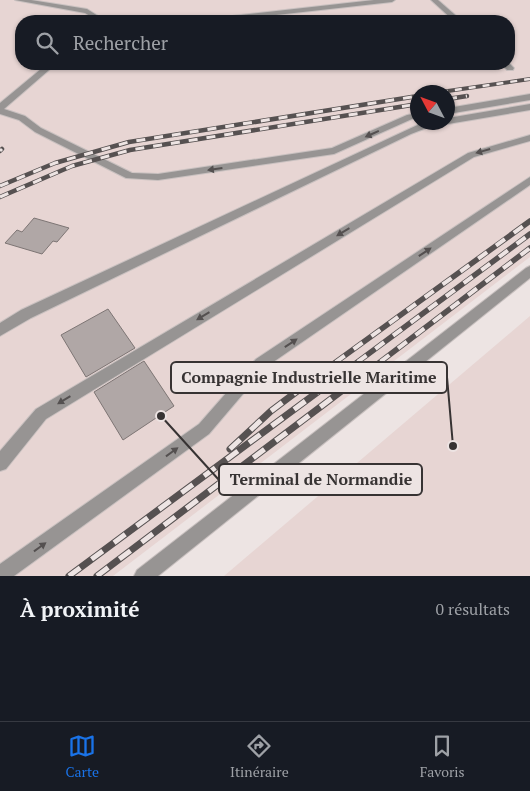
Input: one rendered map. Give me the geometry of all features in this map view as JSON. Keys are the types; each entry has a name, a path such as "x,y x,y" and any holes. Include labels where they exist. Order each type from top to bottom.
{"lane":[{"path":"18,0 87,11 93,15"},
{"path":"259,15 392,0"},
{"path":"434,0 451,15"},
{"path":"45,70 0,110 22,118 38,130 130,176 158,177 334,151 410,117"},
{"path":"455,110 530,97"},
{"path":"455,120 530,108"},
{"path":"0,330 26,314 413,130"},
{"path":"0,464 41,414 471,155 530,138"},
{"path":"0,575 204,429 261,363 530,180"},
{"path":"143,576 530,271"}],"shaded area":[{"path":"0,0 530,0 530,257 113,576 0,576"},
{"path":"530,316 530,576 224,576"}],"building":[{"path":"34,218 69,228 57,242 53,241 42,254 5,243 17,230 22,232"},
{"path":"108,309 135,348 86,377 61,335"},
{"path":"144,361 174,406 123,440 94,392"}],"railway":[{"path":"455,90 530,79"},
{"path":"455,98 467,96"},
{"path":"0,186 55,163 129,142 410,97"},
{"path":"0,197 72,166 130,150 410,105"},
{"path":"318,375 530,221"},
{"path":"340,375 530,234"},
{"path":"363,375 530,248"},
{"path":"230,449 271,411 320,374"},
{"path":"69,576 342,374"},
{"path":"97,576 364,374"}],"place":[{"name":"Terminal de Normandie","path":"161,416"},
{"name":"Compagnie Industrielle Maritime","path":"453,446"}]}
